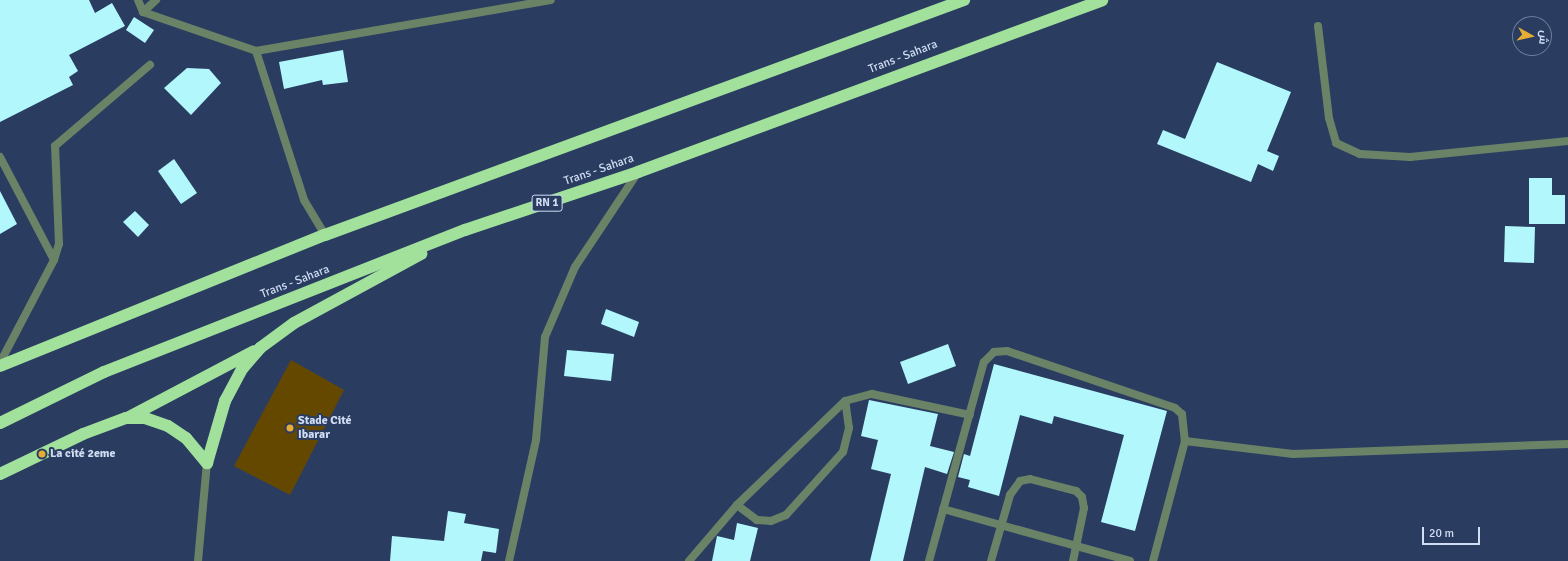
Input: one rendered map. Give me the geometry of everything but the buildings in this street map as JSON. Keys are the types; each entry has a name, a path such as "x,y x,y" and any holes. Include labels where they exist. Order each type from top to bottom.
{"highway":[{"path":"0,364 325,234 964,0"},
{"name":"Trans - Sahara","path":"0,423 104,372 465,230 638,172 1102,0"},
{"path":"0,474 83,434 126,418 260,348 294,323 465,230"},
{"path":"207,463 225,401 242,369 260,348"},
{"path":"126,418 145,418 168,426 186,438 207,463"}],"street":[{"path":"138,0 142,12"},
{"path":"142,12 156,0"},
{"path":"142,12 256,51 551,0"},
{"path":"1318,26 1329,118 1336,143 1360,154 1410,157 1568,141"},
{"path":"256,51 304,200 325,234"},
{"path":"0,364 54,260 59,244 55,146 150,65"},
{"path":"0,158 54,260"},
{"path":"509,561 536,440 545,337 575,267 638,172"},
{"path":"929,561 984,362 994,352 1007,351 1175,408 1182,414 1185,441 1153,561"},
{"path":"689,561 737,505 845,401 872,394 970,415"},
{"path":"737,505 757,520 771,521 786,515 843,452 848,428 845,401"},
{"path":"1185,441 1293,454 1568,444"},
{"path":"198,561 207,463"},
{"path":"991,561 1010,495 1020,481 1030,479 1076,491 1082,498 1084,508 1073,561"},
{"path":"943,509 1076,544 1130,561"}],"shaded area":[{"name":"Stade Cité Ibarar","path":"291,360 344,390 290,495 234,466"}],"place":[{"name":"Stade Cité Ibarar","path":"290,428"},
{"name":"La cité 2eme","path":"42,454"}]}
